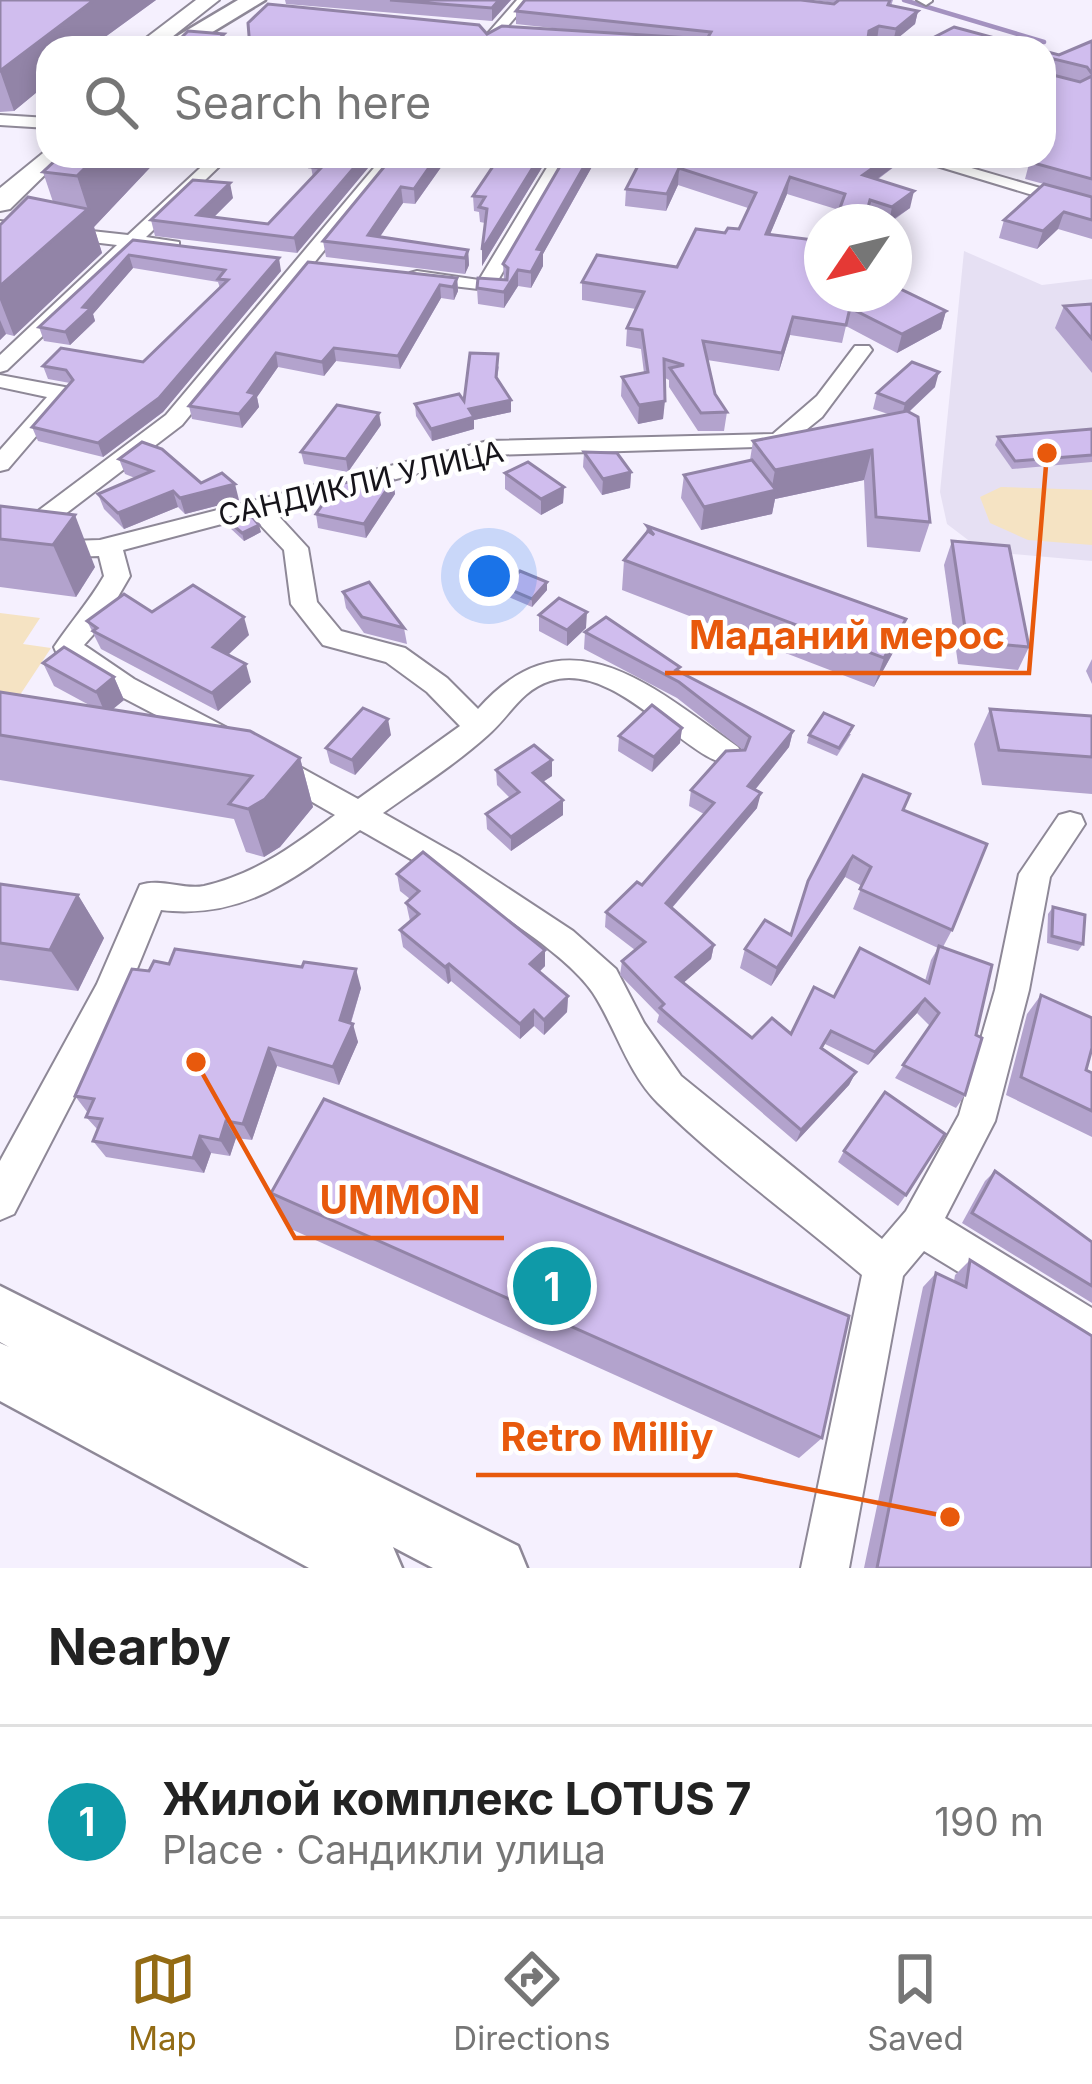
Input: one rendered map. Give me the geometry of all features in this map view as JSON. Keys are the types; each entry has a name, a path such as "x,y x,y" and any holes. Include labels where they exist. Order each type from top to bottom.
{"highway":[{"path":"162,36 162,21 183,0"},
{"path":"180,36 249,5"}],"main road":[{"path":"171,36 209,0"},
{"path":"0,178 36,146"},
{"path":"0,202 37,168"}],"street":[{"path":"493,36 524,0"},
{"path":"475,29 519,33"},
{"path":"0,120 36,122"},
{"path":"0,366 209,168"},
{"path":"9,536 174,420 383,168"},
{"path":"397,274 491,287 555,168"},
{"path":"954,168 1092,208"},
{"path":"0,226 197,249"},
{"name":"САНДИКЛИ УЛИЦА","path":"9,536 70,549 109,546 488,448 778,441 797,430 837,387 862,350"},
{"path":"0,380 62,393 0,464"},
{"path":"256,506 296,548 304,604 332,638 395,655 437,685 478,728"},
{"path":"109,546 117,575 92,620 67,647 124,686 362,814 561,941 604,980 631,1035 668,1088 884,1267"},
{"path":"0,1200 111,992 151,895 199,901 275,876 478,728 498,699 545,668 602,670 728,755"},
{"path":"825,1568 884,1267 920,1225 976,1121 1012,990 1035,874 1070,824"},
{"path":"920,1225 1092,1332"},
{"path":"0,1313 496,1568"},
{"path":"0,1371 371,1568"}],"shaded area":[{"path":"964,251 1042,285 1092,279 1092,561 976,546 947,524 940,492"},
{"path":"1001,487 1092,490 1092,545 1028,540 990,523 980,497"},
{"path":"0,613 40,618 23,644 51,648 10,710 0,709"}],"building":[{"path":"0,0 94,0 46,36 36,36 36,44 0,71"},
{"path":"390,0 499,0 492,8"},
{"path":"525,0 834,4 839,0 890,0 888,5 918,11 896,29 879,26 868,36 709,36 711,32 516,11"},
{"path":"268,4 479,25 487,34 502,26 660,36 249,36 248,23"},
{"path":"954,27 987,36 936,36"},
{"path":"188,31 224,34 222,36 183,36"},
{"path":"1092,41 1092,74 1087,67 1056,59 1056,54"},
{"path":"1056,76 1080,82 1092,76 1092,179 1052,168 1056,168"},
{"path":"47,168 85,168 77,176 43,172"},
{"path":"321,168 354,168 294,238 151,220 193,180 230,183 197,215 268,224"},
{"path":"383,168 429,168 414,189 401,187 368,235 468,250 465,258 323,241"},
{"path":"492,168 533,168 482,250 487,209 479,207 485,197 473,196"},
{"path":"559,168 583,168 537,249 543,250 531,272 518,270 504,292 477,288 478,278 507,280 508,268 503,264"},
{"path":"637,168 679,168 667,194 626,189"},
{"path":"679,168 873,168 863,175 914,191 896,204 870,200 869,204 841,204 845,194 790,177 766,234 804,239 804,312 849,312 846,325 793,317 782,353 703,341 715,394 727,412 701,413 670,368 684,365 664,359 665,401 639,405 622,377 648,372 642,330 627,328 644,292 582,282 597,255 677,267 696,229 725,233 728,228 739,229 756,193"},
{"path":"1044,184 1092,197 1092,220 1064,212 1043,231 1004,220"},
{"path":"28,197 88,209 0,286 0,225"},
{"path":"133,240 279,258 159,398 98,443 32,427 73,380 66,370 43,366 61,348 143,362 228,280 218,279 225,270 129,255 83,307 91,308 65,332 39,327"},
{"path":"308,262 457,278 453,287 440,285 398,356 334,348 322,362 276,353 248,392 256,394 239,414 189,406"},
{"path":"912,295 946,311 902,334 858,312 912,312"},
{"path":"1092,304 1092,339 1064,306"},
{"path":"470,353 498,354 496,377 511,400 469,409 474,417 431,429 415,404 459,394 464,401"},
{"path":"912,362 939,372 905,404 877,393"},
{"path":"337,405 379,413 346,459 301,452"},
{"path":"907,411 918,417 930,522 876,517 872,450 775,470 753,441"},
{"path":"1092,429 1092,455 1015,461 998,437"},
{"path":"142,442 162,449 201,483 222,473 235,484 180,498 173,491 118,513 98,494 152,471 119,459"},
{"path":"584,452 617,453 631,472 603,479"},
{"path":"752,460 776,490 704,507 684,475"},
{"path":"528,462 564,487 541,499 505,473"},
{"path":"372,476 393,480 364,524 316,514 336,485"},
{"path":"0,506 75,515 53,545 0,539"},
{"path":"249,513 259,525 242,533 226,519"},
{"path":"647,526 906,619 884,658 624,560 648,531 654,535"},
{"path":"952,541 1009,546 1029,647 967,641"},
{"path":"520,571 547,582 532,599 504,587"},
{"path":"369,582 404,628 362,617 343,592"},
{"path":"193,585 244,617 213,647 246,664 212,693 93,631 97,628 87,621 124,594 152,612"},
{"path":"559,598 587,612 567,630 539,615"},
{"path":"606,617 680,667 676,670 793,731 748,786 761,793 666,903 714,945 676,977 752,1038 772,1018 791,1034 814,987 834,997 860,948 929,983 939,946 992,965 976,1035 982,1038 965,1095 903,1065 939,1013 925,999 875,1052 831,1031 821,1048 856,1072 801,1130 660,1008 664,1004 622,961 645,942 606,912 637,882 642,885 714,803 691,790 726,751 745,750 750,737 679,682 585,632"},
{"path":"64,647 114,677 96,692 43,663"},
{"path":"0,692 250,731 300,758 265,799 248,809 229,804 252,776 0,735"},
{"path":"652,705 682,728 654,757 619,736"},
{"path":"363,708 388,719 352,760 326,748"},
{"path":"990,709 1092,716 1092,757 999,750"},
{"path":"824,713 853,726 839,748 809,735"},
{"path":"534,745 552,760 533,773 563,800 511,837 486,814 519,792 496,770"},
{"path":"863,775 910,794 903,810 987,844 952,930 860,889 871,867 853,856 777,968 745,949 765,920 791,935 808,881"},
{"path":"423,852 545,950 530,964 568,996 544,1020 534,1010 520,1024 400,930 419,914 406,903 419,891 397,874"},
{"path":"0,884 78,895 50,950 0,943"},
{"path":"1053,907 1085,915 1083,944 1052,936"},
{"path":"175,949 302,967 304,962 356,969 340,1020 353,1024 333,1067 269,1048 243,1124 226,1121 220,1140 200,1136 193,1158 93,1141 102,1119 86,1117 94,1099 75,1096 132,969 149,971 154,961 169,964"},
{"path":"1041,995 1092,1018 1086,1070 1092,1073 1092,1111 1021,1077"},
{"path":"885,1092 945,1134 906,1195 844,1151"},
{"path":"324,1099 849,1316 822,1438 271,1193"},
{"path":"995,1171 1092,1242 1092,1286 972,1213"},
{"path":"970,1260 1092,1336 1092,1568 877,1568 936,1273 966,1287"}],"waterway":[{"path":"904,0 1024,36"}],"place":[{"name":"Маданий мерос","path":"1047,453"},
{"name":"UMMON","path":"196,1062"},
{"name":"Жилой комплекс LOTUS 7","path":"552,1286"},
{"name":"Retro Milliy","path":"950,1517"}]}
